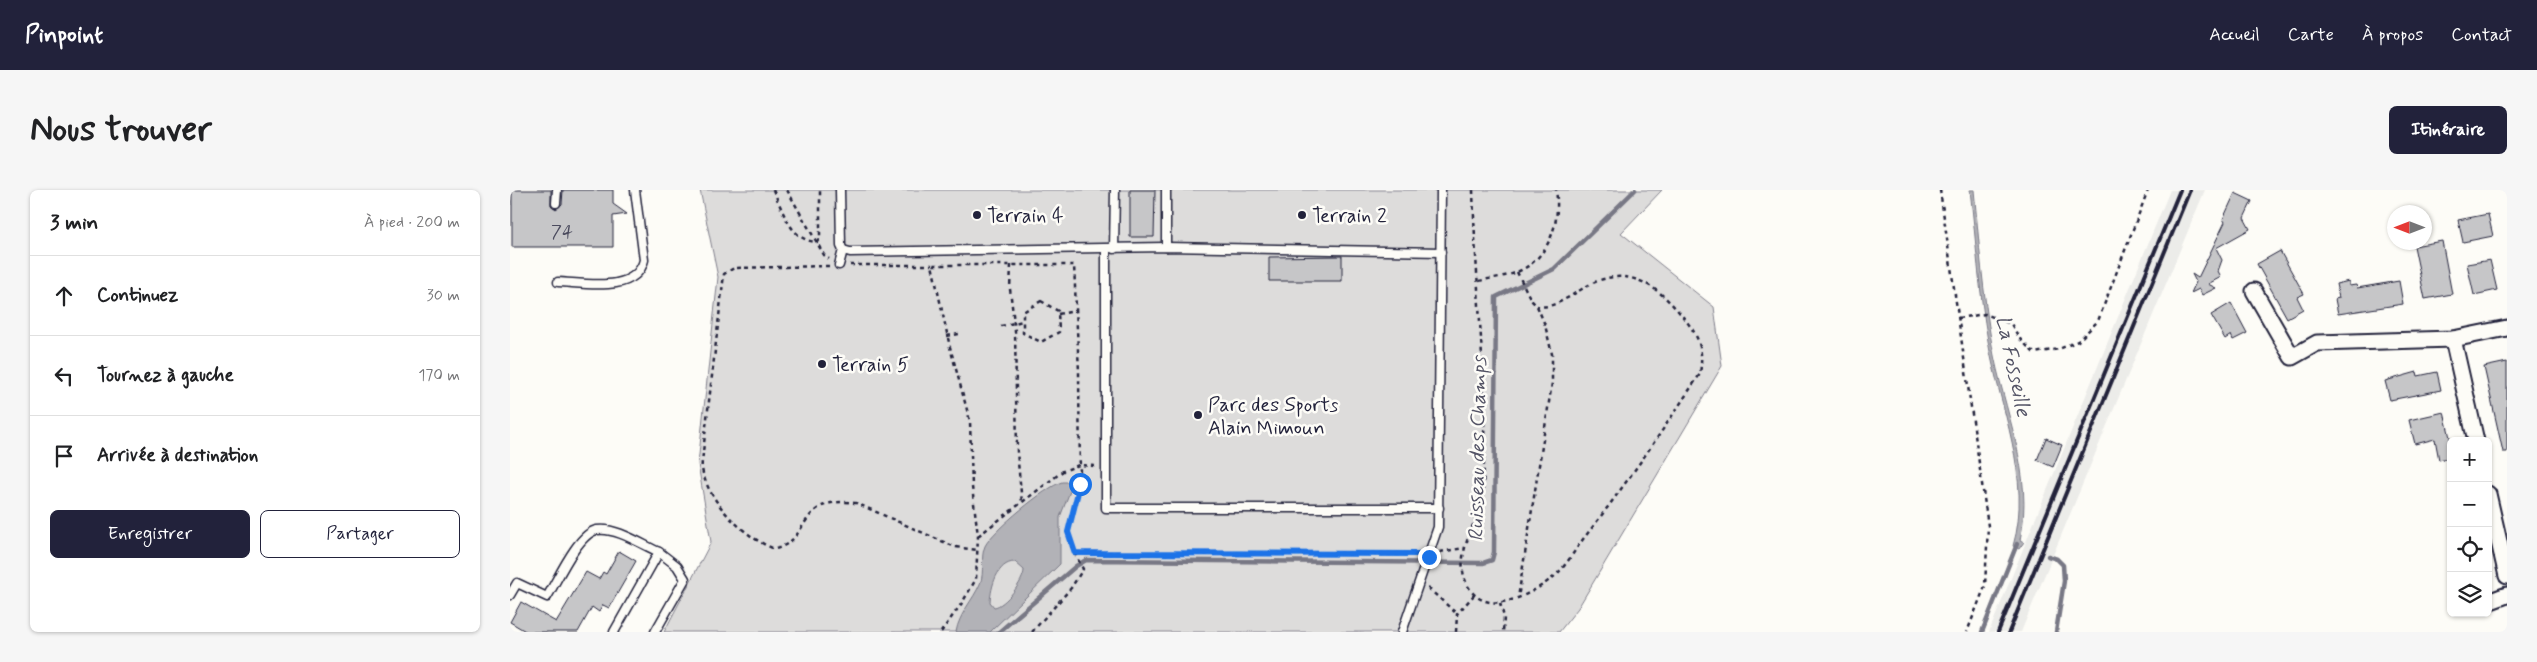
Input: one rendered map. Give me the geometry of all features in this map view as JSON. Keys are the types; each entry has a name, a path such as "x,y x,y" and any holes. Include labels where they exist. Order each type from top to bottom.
{"street":[{"path":"2254,292 2292,357 2317,343 2453,339 2507,328"},
{"path":"2453,339 2475,437"},
{"path":"2492,511 2507,576"},
{"path":"2492,601 2507,595"}],"lane":[{"path":"556,190 556,202"},
{"path":"558,282 624,282 635,276 642,268 644,260 635,190"},
{"path":"838,266 843,250 841,246 840,190"},
{"path":"1115,190 1110,248 1106,508 1439,508"},
{"path":"1166,190 1166,247"},
{"path":"1402,632 1430,555 1438,526 1441,190"},
{"path":"843,250 850,252 1166,247 1441,252"},
{"path":"510,595 517,583 547,597 579,542 588,533 598,530 617,533 659,552 677,566 685,579 655,632"},
{"path":"614,632 659,552"}],"path":[{"path":"773,190 794,231 806,240 817,242"},
{"path":"787,190 824,255 838,266"},
{"path":"817,242 820,238 820,190"},
{"path":"1473,190 1474,251 1479,280 1483,362 1483,491 1464,548 1464,569 1465,579 1475,594 1483,600 1510,602 1552,578 1601,516 1700,374 1702,358 1700,342 1692,328 1670,301 1645,282 1633,278 1612,277 1598,280 1553,306 1537,306"},
{"path":"1479,280 1517,272 1531,264 1554,234 1558,202 1556,190"},
{"path":"1940,190 1988,526 1985,586 1968,632"},
{"path":"1958,318 1986,314 2010,324 2020,339 2034,353 2059,349 2078,341 2098,321 2148,190"},
{"path":"932,265 947,336 970,421 972,486 978,536 976,579 962,603 941,632"},
{"path":"1011,265 1010,289 1014,323 1017,452 1022,503"},
{"path":"978,550 955,546 856,503 841,501 827,504 812,512 790,543 775,549 766,546 737,525 711,493 702,468 724,274 734,268 1074,265 1080,484 1068,532 1083,569 1071,588 1032,632"},
{"path":"1517,272 1522,278 1531,300 1537,306 1545,325 1552,354 1552,383 1518,598"},
{"path":"1041,301 1058,312 1058,314 1059,332 1041,342 1023,333 1023,312 1041,301"},
{"path":"1058,314 1076,311"},
{"path":"1001,326 1023,321"},
{"path":"947,336 959,334"},
{"path":"978,536 1062,471 1079,465 1106,467"},
{"path":"1075,553 1430,555 1464,548"},
{"path":"1420,580 1457,614"},
{"path":"1456,632 1457,614 1475,594"},
{"path":"1500,602 1504,617 1503,632"}],"shaded area":[{"name":"Parc des Sports Alain Mimoun","path":"700,190 1662,190 1621,233 1714,307 1722,366 1578,608 1559,632 664,632 711,542 698,464 718,277"},
{"path":"1970,190 1974,190 1992,345 2021,467 2024,491 2024,516 2020,540 2024,542 2019,549 2013,546 2018,521 2017,469 1988,341"},
{"path":"2170,190 2205,190 2021,632 1989,632"},
{"path":"1069,482 1072,486 1060,517 1060,564 990,632 956,632 963,613 980,584 985,546 1008,520 1055,485","holes":["1015,562 1024,570 1021,580 1013,592 998,606 994,607 990,602 999,571 1009,563"]}],"building":[{"path":"512,190 551,190 551,205 556,209 562,204 563,190 613,190 613,204 627,214 613,216 613,247 512,247"},
{"path":"1130,190 1155,190 1154,237 1130,237"},
{"path":"2235,193 2252,201 2244,218 2250,229 2216,248 2222,260 2218,271 2221,277 2208,284 2216,288 2202,295 2199,289 2191,293 2196,282 2192,274 2198,278 2225,222 2223,219"},
{"path":"2488,214 2493,236 2463,242 2458,220"},
{"path":"2442,241 2452,294 2425,299 2415,250 2432,250 2432,243"},
{"path":"2280,251 2304,294 2297,297 2303,309 2287,318 2257,264"},
{"path":"1342,256 1342,281 1269,281 1269,257"},
{"path":"2490,260 2497,290 2474,295 2467,264"},
{"path":"2349,281 2349,286 2356,285 2357,288 2399,281 2403,304 2338,314 2335,299 2339,298 2336,284"},
{"path":"2231,303 2247,333 2233,340 2231,335 2225,339 2211,315"},
{"path":"2507,362 2507,452 2503,452 2484,367"},
{"path":"2417,372 2418,376 2437,372 2441,390 2390,400 2385,381"},
{"path":"2444,412 2450,437 2447,437 2447,458 2439,460 2435,439 2415,444 2409,420"},
{"path":"2046,438 2062,445 2053,467 2037,460"},
{"path":"619,551 636,561 609,608 603,605 599,612 592,607 578,632 527,632 510,622 521,602 556,622 586,572 599,579 603,572 606,574"}],"waterway":[{"name":"Ruisseau des Champs","path":"999,632 1076,566 1086,560 1483,563 1492,560 1494,552 1496,297 1554,269 1635,190"},
{"path":"1982,632 2017,544"},
{"name":"La Fosseille","path":"2048,556 2057,559 2063,565 2064,581 2056,632"}],"railway":[{"path":"1998,632 2180,190"},
{"path":"2009,632 2190,190"}],"place":[{"name":"Terrain 4","path":"977,215"},
{"name":"Terrain 2","path":"1302,215"},
{"name":"Terrain 5","path":"822,364"},
{"name":"Parc des Sports Alain Mimoun","path":"1198,415"}],"route":[{"path":"1080,484 1075,511 1068,532 1075,553 1431,554 1429,557"}]}
